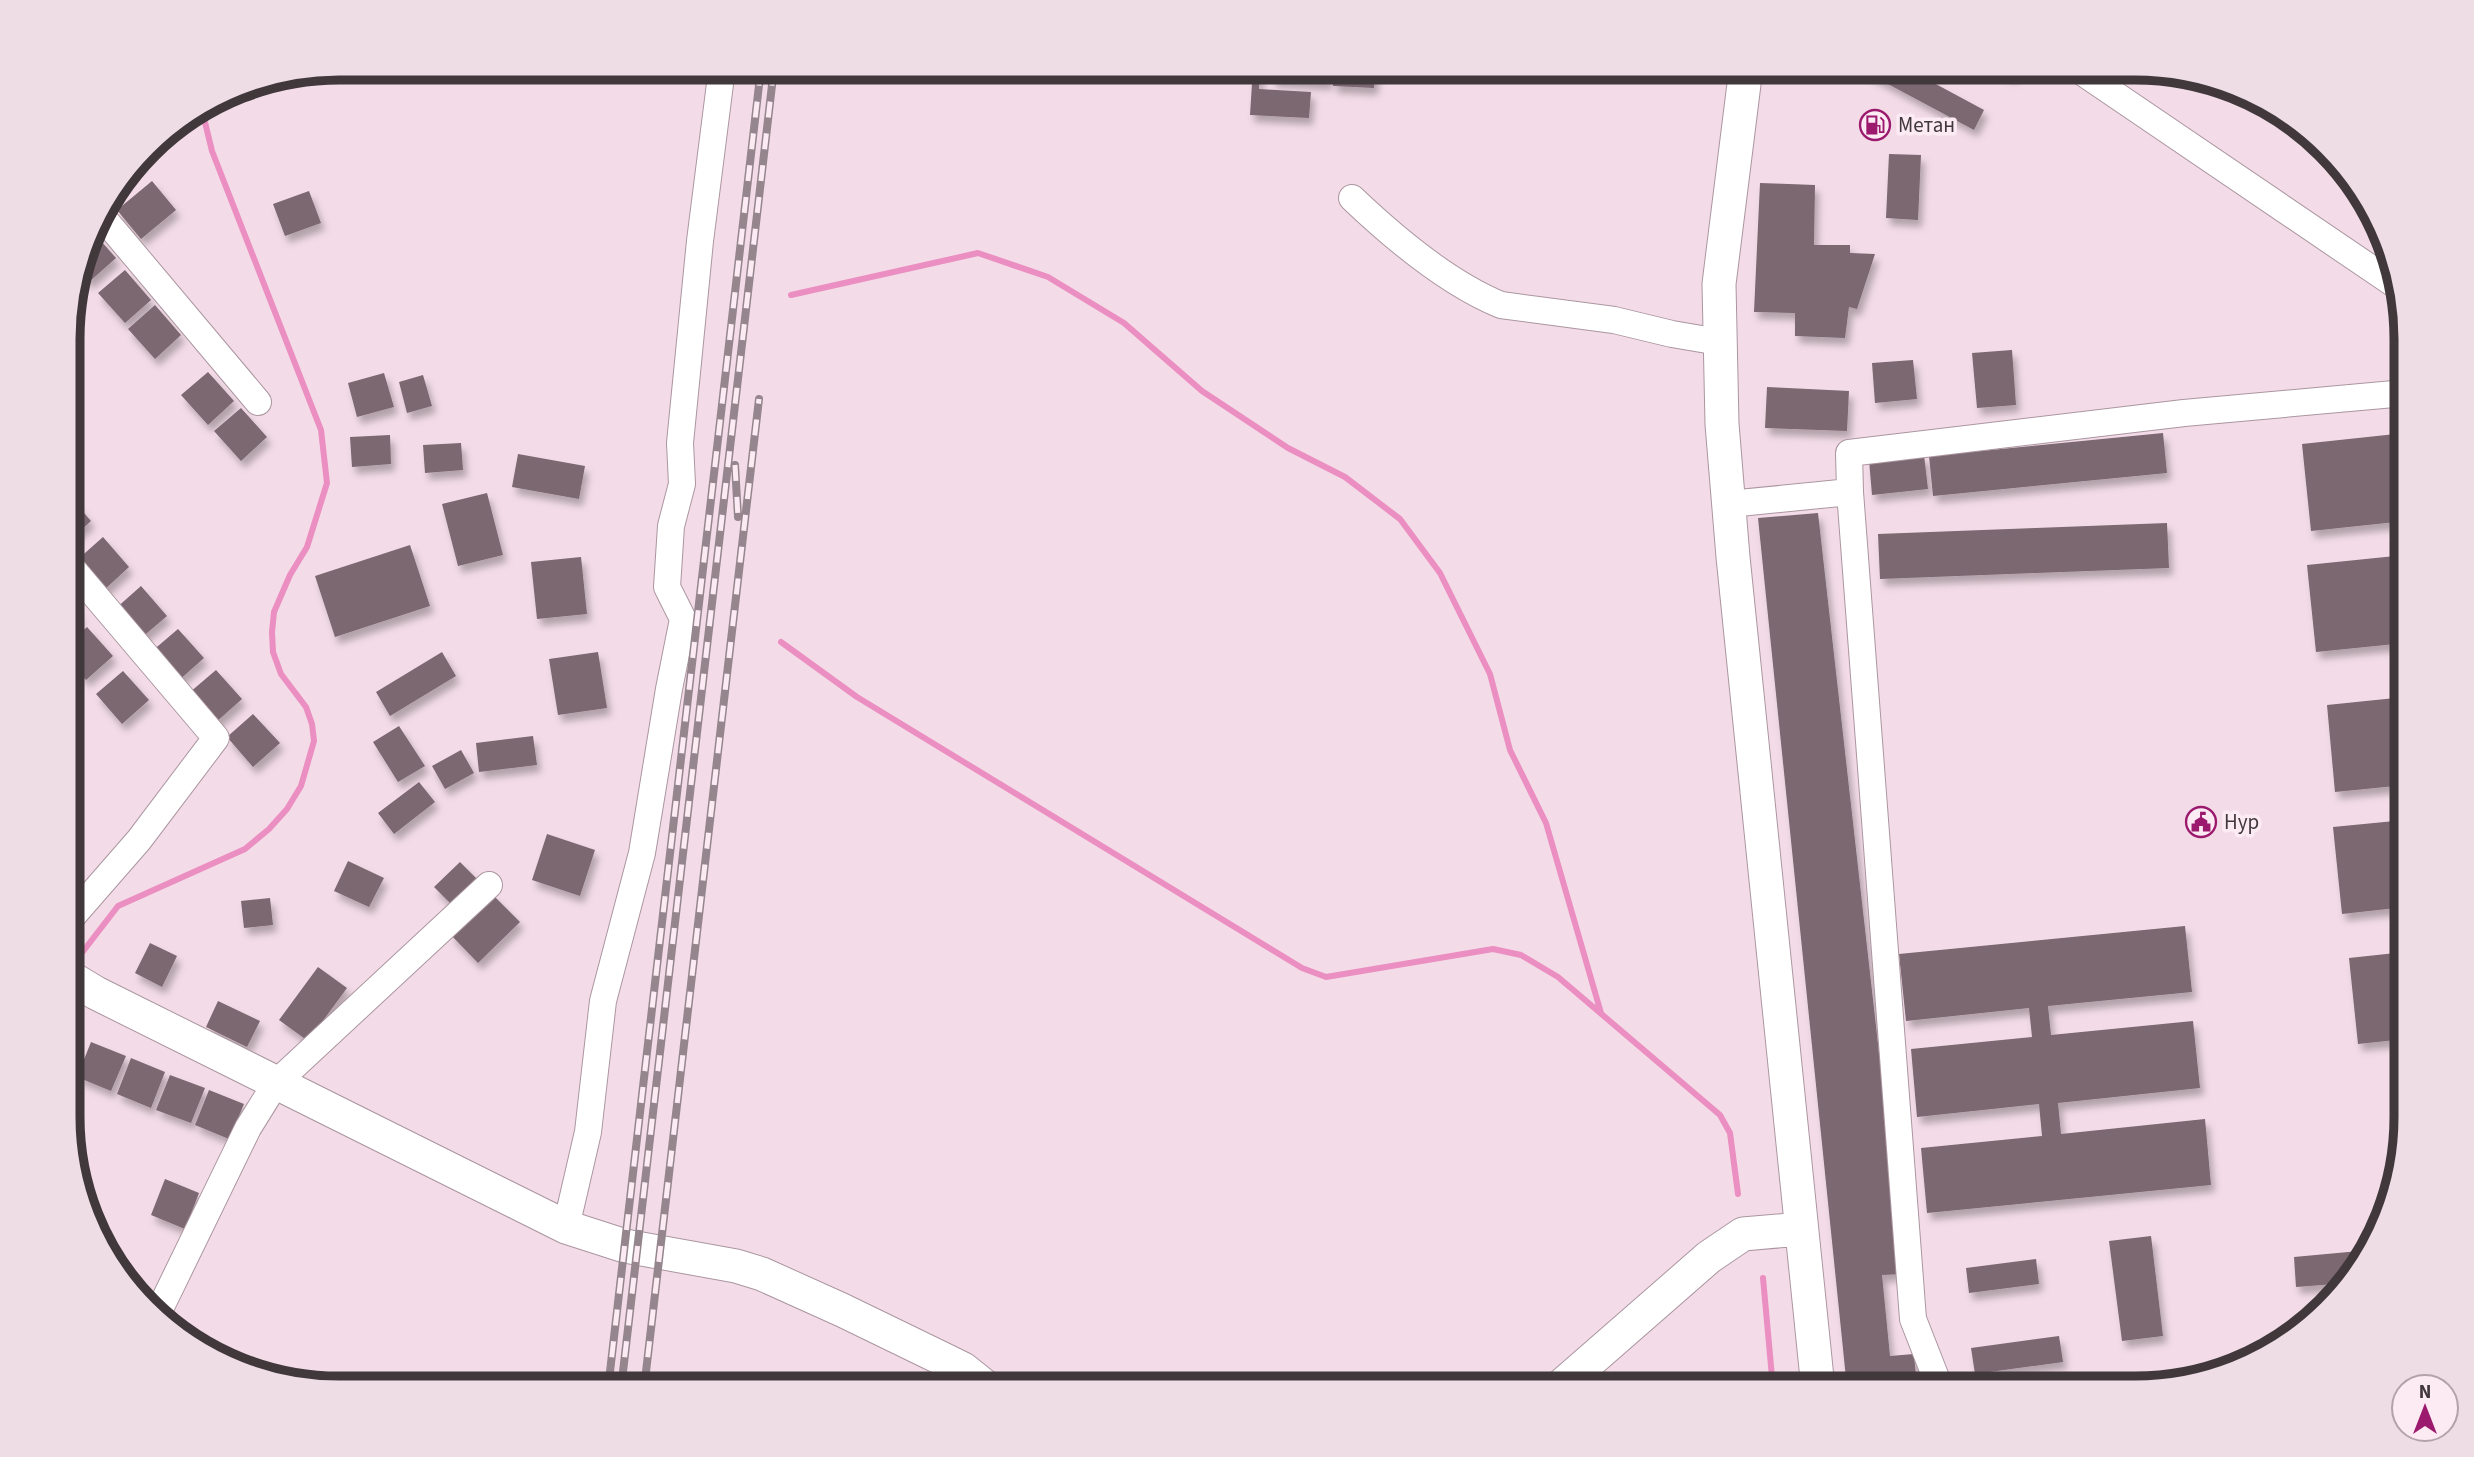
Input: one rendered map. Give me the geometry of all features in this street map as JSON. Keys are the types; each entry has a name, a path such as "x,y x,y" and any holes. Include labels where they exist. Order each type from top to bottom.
{"main road":[{"path":"1744,80 1719,284 1722,424 1817,1376"},
{"path":"83,986 566,1227 625,1247 736,1266 761,1274 955,1365 970,1376"},
{"path":"1573,1376 1709,1257 1780,1208 1790,1194 1796,1177"},
{"path":"1743,1234 1801,1229"}],"street":[{"path":"566,1227 589,1132 603,1001 642,853 683,620 667,587 671,526 682,484 680,443 700,241 720,80"},
{"path":"2094,80 2386,279"},
{"path":"1352,198 1377,222 1425,260 1484,298 1501,305 1614,320 1719,342"},
{"path":"108,223 258,402"},
{"path":"1935,1376 1913,1319 1849,453 2184,413 2394,394"},
{"path":"1729,504 1850,492"},
{"path":"80,578 216,738 139,840 80,908"},
{"path":"162,1306 248,1128 276,1083 489,885"}],"building":[{"path":"1252,80 1259,80 1259,89 1311,92 1309,118 1250,115"},
{"path":"1272,80 1328,80 1328,83"},
{"path":"1333,80 1375,80 1374,88 1333,86"},
{"path":"1880,80 1928,80 1984,110 1974,130"},
{"path":"1889,154 1921,155 1918,220 1886,218"},
{"path":"152,181 176,210 141,239 117,210"},
{"path":"1760,183 1815,185 1814,245 1850,245 1850,253 1875,254 1857,309 1849,307 1845,338 1795,336 1795,313 1754,312"},
{"path":"309,191 321,223 285,236 273,204"},
{"path":"100,240 116,258 89,282 89,273"},
{"path":"125,270 151,300 125,323 98,293"},
{"path":"155,305 181,335 155,359 128,329"},
{"path":"2012,350 2016,405 1977,408 1972,353"},
{"path":"1913,360 1917,399 1875,403 1872,363"},
{"path":"208,372 234,401 208,425 181,395"},
{"path":"384,373 394,407 357,417 348,383"},
{"path":"423,375 432,406 407,413 399,382"},
{"path":"1767,387 1849,391 1847,431 1765,428"},
{"path":"241,408 267,437 241,461 214,431"},
{"path":"2163,433 2167,473 1933,496 1929,456"},
{"path":"2394,434 2394,522 2311,531 2302,444"},
{"path":"390,435 391,464 352,467 350,437"},
{"path":"461,443 463,470 425,473 423,445"},
{"path":"518,454 585,466 579,499 512,487"},
{"path":"1924,455 1928,489 1872,495 1869,460"},
{"path":"487,493 503,555 458,566 442,504"},
{"path":"80,508 91,521 80,531"},
{"path":"1818,513 1904,1274 1882,1275 1890,1356 1914,1354 1916,1376 1846,1376 1758,518"},
{"path":"2167,523 2169,568 1880,579 1878,534"},
{"path":"103,537 129,567 103,591 80,565 80,557"},
{"path":"410,545 430,606 335,637 315,576"},
{"path":"2394,556 2394,644 2316,652 2307,565"},
{"path":"581,557 587,614 537,619 531,562"},
{"path":"141,586 167,616 140,639 114,610"},
{"path":"87,627 113,656 86,680 80,673 80,633"},
{"path":"178,629 204,658 177,682 151,652"},
{"path":"442,652 456,676 390,716 376,692"},
{"path":"598,652 607,708 558,715 549,659"},
{"path":"216,670 242,699 215,723 189,693"},
{"path":"123,671 149,700 122,724 96,694"},
{"path":"2394,698 2394,786 2335,792 2327,705"},
{"path":"253,714 280,743 253,767 227,737"},
{"path":"399,726 425,766 398,782 373,742"},
{"path":"533,736 537,765 479,772 476,743"},
{"path":"461,750 474,773 445,789 432,766"},
{"path":"419,782 435,802 394,834 378,813"},
{"path":"2394,821 2394,908 2342,914 2333,827"},
{"path":"547,834 595,850 580,896 532,880"},
{"path":"348,861 384,878 369,907 334,891"},
{"path":"460,862 480,882 454,907 434,887"},
{"path":"492,894 520,922 478,963 450,934"},
{"path":"270,898 273,925 244,928 241,901"},
{"path":"2185,926 2192,992 2048,1006 2051,1035 2193,1021 2200,1088 2058,1103 2061,1134 2205,1119 2211,1185 1927,1213 1921,1148 2042,1136 2039,1104 1917,1117 1911,1049 2032,1037 2029,1008 1906,1021 1899,954"},
{"path":"150,943 177,956 162,987 135,973"},
{"path":"2394,953 2394,1040 2358,1044 2349,958"},
{"path":"318,967 347,988 308,1041 279,1020"},
{"path":"218,1001 260,1021 247,1047 206,1027"},
{"path":"91,1042 126,1056 111,1091 80,1078 80,1070"},
{"path":"131,1058 165,1072 151,1108 117,1094"},
{"path":"170,1075 205,1088 191,1123 156,1110"},
{"path":"209,1090 244,1104 229,1139 195,1125"},
{"path":"165,1179 199,1193 185,1229 151,1215"},
{"path":"2151,1236 2163,1336 2122,1341 2109,1241"},
{"path":"2356,1251 2332,1284 2296,1287 2294,1257"},
{"path":"2036,1259 2039,1284 1969,1293 1966,1268"},
{"path":"2059,1336 2063,1362 1975,1374 1971,1348"}],"waterway":[{"path":"80,955 118,906 245,849 269,829 287,809 301,786 314,741 306,707 281,674 273,652 272,632 274,612 290,575 307,547 327,483 321,430 212,151 204,119"},
{"path":"791,295 978,253 1048,277 1124,323 1202,391 1288,448 1345,477 1400,519 1440,573 1490,674 1510,750 1546,823 1601,1013"},
{"path":"781,642 857,697 1302,968 1326,977 1493,949 1521,955 1558,977 1720,1115 1730,1133 1738,1194"},
{"path":"1763,1278 1772,1376"}],"railway":[{"path":"610,1376 760,80"},
{"path":"623,1376 773,80"},
{"path":"646,1376 759,399"},
{"path":"735,465 738,517"}],"place":[{"name":"Метан","path":"1875,125"},
{"name":"Нур","path":"2201,822"}]}
